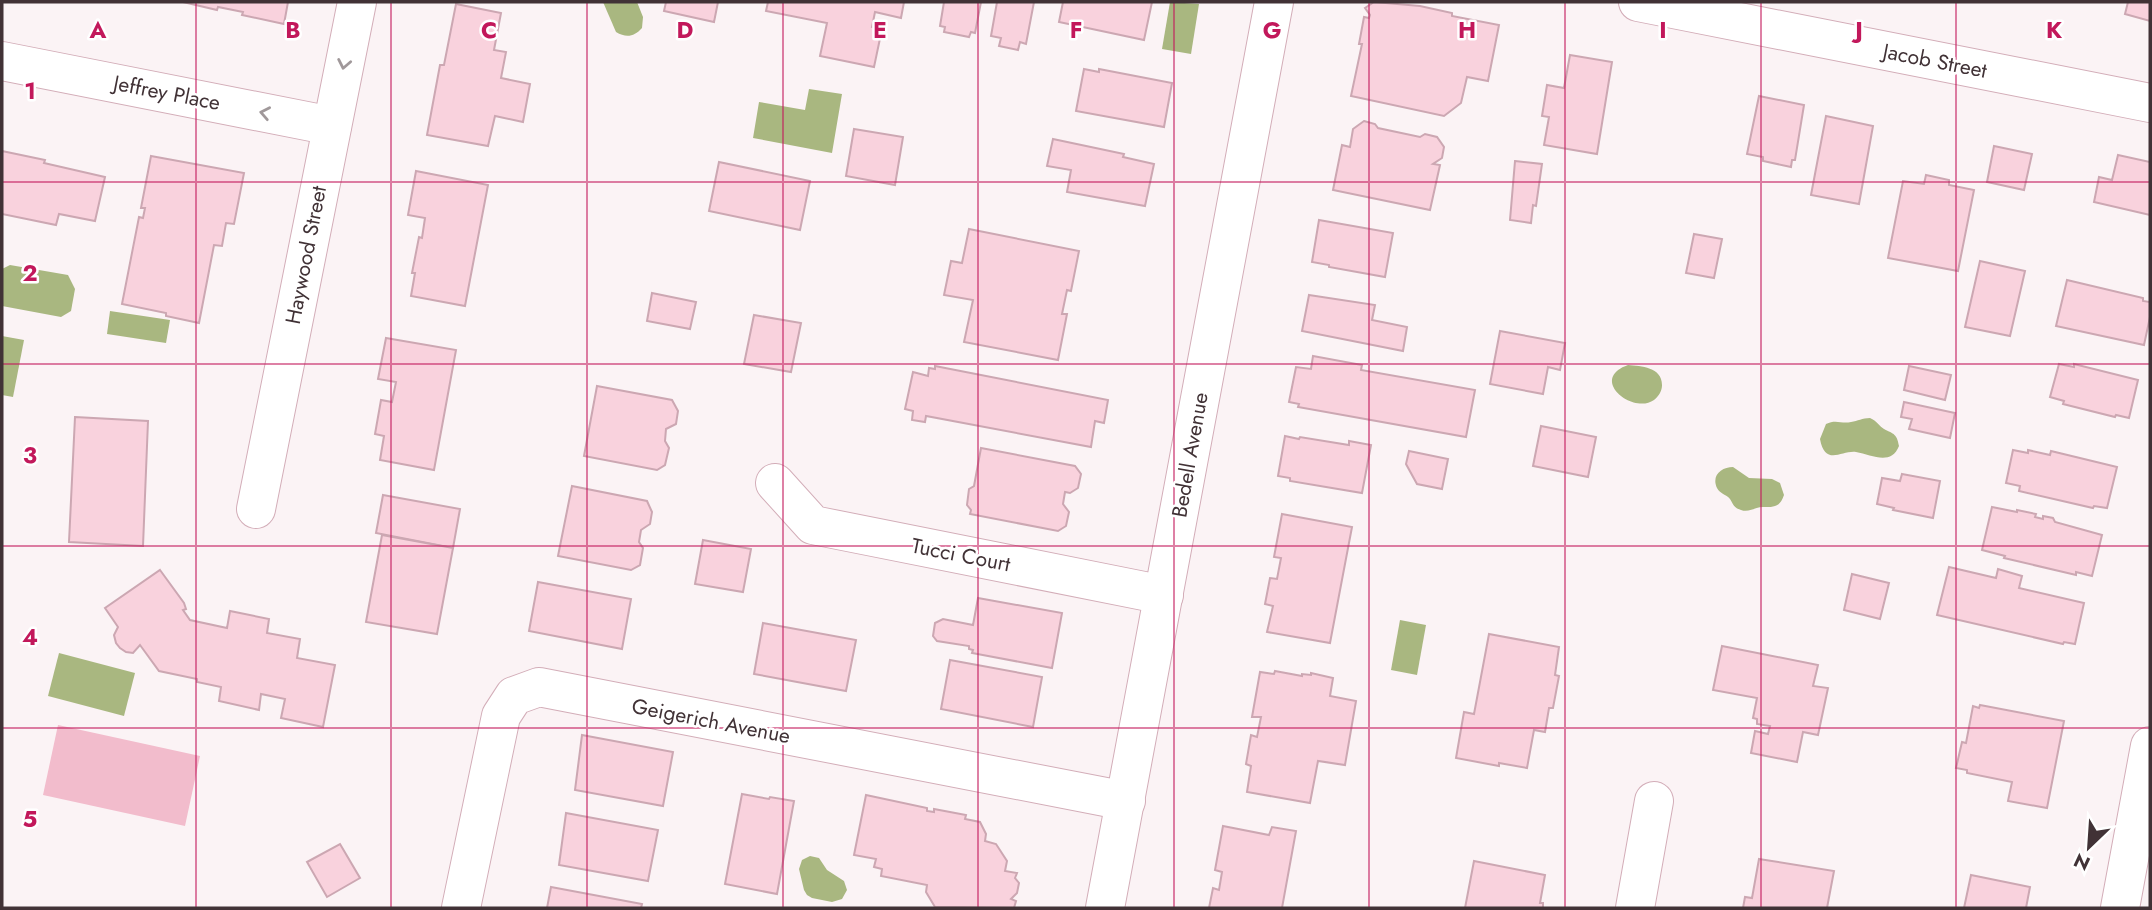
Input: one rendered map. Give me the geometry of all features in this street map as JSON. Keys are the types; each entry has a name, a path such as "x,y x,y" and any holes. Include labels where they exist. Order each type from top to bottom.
{"street":[{"name":"Haywood Street","path":"256,509 357,2"},
{"name":"Bedell Avenue","path":"1105,908 1274,2"},
{"name":"Jacob Street","path":"1638,2 2150,103"},
{"name":"Jeffrey Place","path":"2,61 332,126"},
{"name":"Tucci Court","path":"775,483 813,525 1164,595"},
{"name":"Geigerich Avenue","path":"461,908 501,716 514,696 539,687 1126,802"},
{"path":"2120,908 2150,746"},
{"path":"1635,908 1654,801"}],"shaded area":[{"path":"603,2 637,2 643,17 642,28 630,36 616,32"},
{"path":"1170,2 1199,4 1191,54 1162,49"},
{"path":"809,89 842,94 832,153 753,138 759,102 805,110"},
{"path":"10,265 68,275 75,289 71,311 61,317 2,306 2,269"},
{"path":"110,311 170,320 166,343 107,334"},
{"path":"2,336 24,340 13,397 2,395"},
{"path":"1628,365 1650,369 1659,374 1662,387 1654,400 1635,403 1618,393 1612,378 1617,371"},
{"path":"1870,418 1896,437 1899,446 1891,456 1881,458 1856,452 1830,455 1822,448 1820,439 1826,424"},
{"path":"1733,467 1749,478 1772,479 1780,483 1784,495 1781,502 1747,511 1734,506 1728,497 1718,490 1715,479 1725,468"},
{"path":"1400,620 1426,625 1417,675 1391,670"},
{"path":"59,653 135,673 124,716 48,696"},
{"path":"58,725 200,756 185,826 43,795"},
{"path":"810,856 819,858 827,870 844,881 847,890 842,899 832,902 807,895 799,869 802,860"}],"building":[{"path":"183,2 288,2 284,24 242,15 243,12 218,7 217,10"},
{"path":"666,2 718,2 714,22 664,11"},
{"path":"768,2 904,2 901,18 875,12 872,27 882,29 874,67 820,56 827,23 766,11"},
{"path":"944,2 981,2 975,33 971,32 969,37 944,32 945,27 940,26"},
{"path":"997,2 1034,2 1026,44 1020,42 1018,50 999,46 1001,38 991,36"},
{"path":"1063,2 1152,2 1144,40 1059,22"},
{"path":"1374,2 1420,6 1452,13 1452,16 1499,25 1488,81 1467,77 1461,103 1444,116 1351,96 1362,44 1359,44 1364,17 1369,18 1370,15 1365,8"},
{"path":"2128,2 2150,2 2150,21 2125,14"},
{"path":"456,4 501,13 494,50 506,52 501,78 530,84 523,122 495,116 488,146 427,135 440,65 444,65"},
{"path":"1570,55 1612,62 1597,154 1544,145 1549,117 1542,116 1547,85 1564,88"},
{"path":"1084,69 1099,72 1099,69 1172,83 1164,127 1076,111"},
{"path":"1759,96 1804,105 1795,160 1792,160 1791,167 1763,161 1763,157 1747,154"},
{"path":"1826,116 1873,126 1859,204 1811,195"},
{"path":"1364,121 1375,124 1378,128 1420,137 1425,134 1437,137 1444,147 1442,158 1433,164 1440,165 1430,210 1333,190 1342,145 1350,147 1353,129"},
{"path":"854,129 903,137 895,185 846,176"},
{"path":"1053,139 1124,154 1123,157 1154,164 1145,206 1067,192 1071,170 1047,166"},
{"path":"1994,146 2032,154 2024,190 1987,182"},
{"path":"2,151 105,177 95,221 59,214 56,225 2,214"},
{"path":"2118,155 2150,162 2150,215 2094,202 2099,177 2112,180"},
{"path":"151,156 244,173 234,224 226,223 222,246 214,245 199,323 122,304 139,217 143,218 145,208 141,208"},
{"path":"1515,161 1542,164 1531,223 1510,220"},
{"path":"719,162 810,181 800,230 709,211"},
{"path":"416,171 488,185 465,306 411,296 415,273 412,273 425,218 408,215"},
{"path":"1926,175 1949,180 1949,185 1974,190 1958,271 1888,258 1903,181 1924,184"},
{"path":"1319,220 1393,233 1385,277 1312,262"},
{"path":"969,229 1079,251 1071,291 1067,290 1062,314 1067,314 1058,360 964,342 973,300 944,295 951,261 962,263"},
{"path":"1694,234 1722,239 1714,278 1686,273"},
{"path":"1980,261 2025,271 2010,336 1965,327"},
{"path":"2067,280 2150,302 2144,345 2056,326"},
{"path":"652,293 696,302 690,329 647,321"},
{"path":"1309,295 1375,305 1372,320 1407,327 1403,351 1302,331"},
{"path":"754,315 801,323 791,372 744,364"},
{"path":"1500,331 1565,343 1560,370 1548,367 1543,394 1490,384"},
{"path":"386,338 456,350 434,470 380,460 384,436 375,434 381,400 392,402 396,382 378,379"},
{"path":"1313,356 1362,365 1361,370 1475,390 1466,437 1298,407 1299,404 1289,402 1296,367 1311,369"},
{"path":"2059,364 2074,367 2074,364 2138,380 2129,418 2063,404 2064,401 2050,397"},
{"path":"935,366 1108,400 1104,423 1095,421 1091,447 926,416 925,422 912,420 913,411 905,409 913,372 928,376 929,368 935,369"},
{"path":"1909,366 1951,375 1945,400 1904,390"},
{"path":"597,386 672,400 678,411 676,424 666,429 665,441 669,448 665,465 657,470 584,456"},
{"path":"1904,402 1955,413 1950,438 1909,429 1912,419 1901,417"},
{"path":"75,417 148,421 143,546 69,542"},
{"path":"1541,426 1596,437 1588,477 1533,466"},
{"path":"1285,436 1349,445 1349,441 1371,445 1362,493 1290,481 1290,478 1278,476"},
{"path":"981,448 1075,466 1081,474 1078,488 1070,493 1065,492 1063,504 1069,512 1066,526 1058,531 970,514 971,510 967,505 969,489 974,486"},
{"path":"2013,450 2050,455 2051,451 2117,467 2107,508 2093,508 2019,491 2020,486 2006,483"},
{"path":"1409,451 1448,459 1442,489 1417,484 1406,464"},
{"path":"1902,474 1940,481 1933,518 1877,504 1882,478 1900,481"},
{"path":"572,486 647,501 652,512 650,524 641,530 639,542 643,548 640,565 631,570 558,556"},
{"path":"383,495 460,509 453,548 376,533"},
{"path":"1992,507 2036,514 2035,517 2043,519 2043,516 2053,518 2055,522 2102,535 2092,576 2076,572 2076,575 2004,558 2005,556 1982,550"},
{"path":"1282,514 1352,527 1330,643 1267,632 1273,606 1265,604 1270,578 1277,579 1281,558 1274,557"},
{"path":"382,535 453,548 437,634 366,622"},
{"path":"703,540 751,549 743,592 695,584"},
{"path":"1949,567 1996,578 1998,569 2022,576 2019,588 2084,603 2075,644 2063,644 1937,615"},
{"path":"160,570 184,603 186,609 183,610 190,620 227,628 230,611 269,619 267,633 300,639 297,658 335,665 323,727 281,718 285,699 261,694 259,710 219,701 221,687 159,671 140,645 133,653 120,648 114,635 118,627 105,608"},
{"path":"1852,574 1889,583 1880,619 1844,610"},
{"path":"538,582 631,599 622,649 529,631"},
{"path":"978,598 1062,613 1052,668 972,653 973,650 969,649 969,646 937,641 933,636 935,623 943,619 973,625"},
{"path":"763,623 856,640 846,691 754,674"},
{"path":"1489,634 1559,647 1555,675 1559,676 1553,708 1549,708 1545,732 1534,730 1527,768 1456,758 1464,712 1474,714"},
{"path":"1722,646 1818,665 1813,686 1828,688 1818,735 1803,732 1797,762 1751,753 1755,731 1768,734 1770,726 1757,724 1757,719 1753,718 1757,698 1713,690"},
{"path":"950,660 1042,677 1033,727 941,709"},
{"path":"1275,671 1302,676 1311,673 1333,678 1330,696 1356,701 1345,765 1318,761 1310,803 1247,792 1251,766 1246,764 1251,735 1257,737 1261,717 1252,717 1260,672 1274,674"},
{"path":"1980,705 2064,721 2047,808 2008,801 2012,782 1967,773 1967,770 1956,768 1962,742 1966,743 1973,706 1979,708"},
{"path":"582,735 673,752 663,806 575,790"},
{"path":"742,794 794,801 777,894 725,884"},
{"path":"866,795 927,808 927,811 934,812 934,809 966,815 965,819 980,822 986,834 985,841 996,844 1007,861 1005,871 1017,873 1017,893 1011,899 1016,901 1014,908 935,907 926,892 927,885 881,876 882,869 874,867 876,859 854,855"},
{"path":"566,813 658,830 648,881 559,865"},
{"path":"1223,826 1269,835 1272,827 1296,831 1282,908 1209,908 1213,888 1219,890 1222,872 1215,870"},
{"path":"340,844 360,878 327,897 307,862"},
{"path":"1759,859 1834,871 1827,908 1743,908 1745,897 1752,898"},
{"path":"1474,861 1545,875 1540,903 1543,903 1543,908 1465,908"},
{"path":"1971,875 2030,887 2026,908 1964,908"},
{"path":"551,887 642,904 641,908 547,908"}]}
